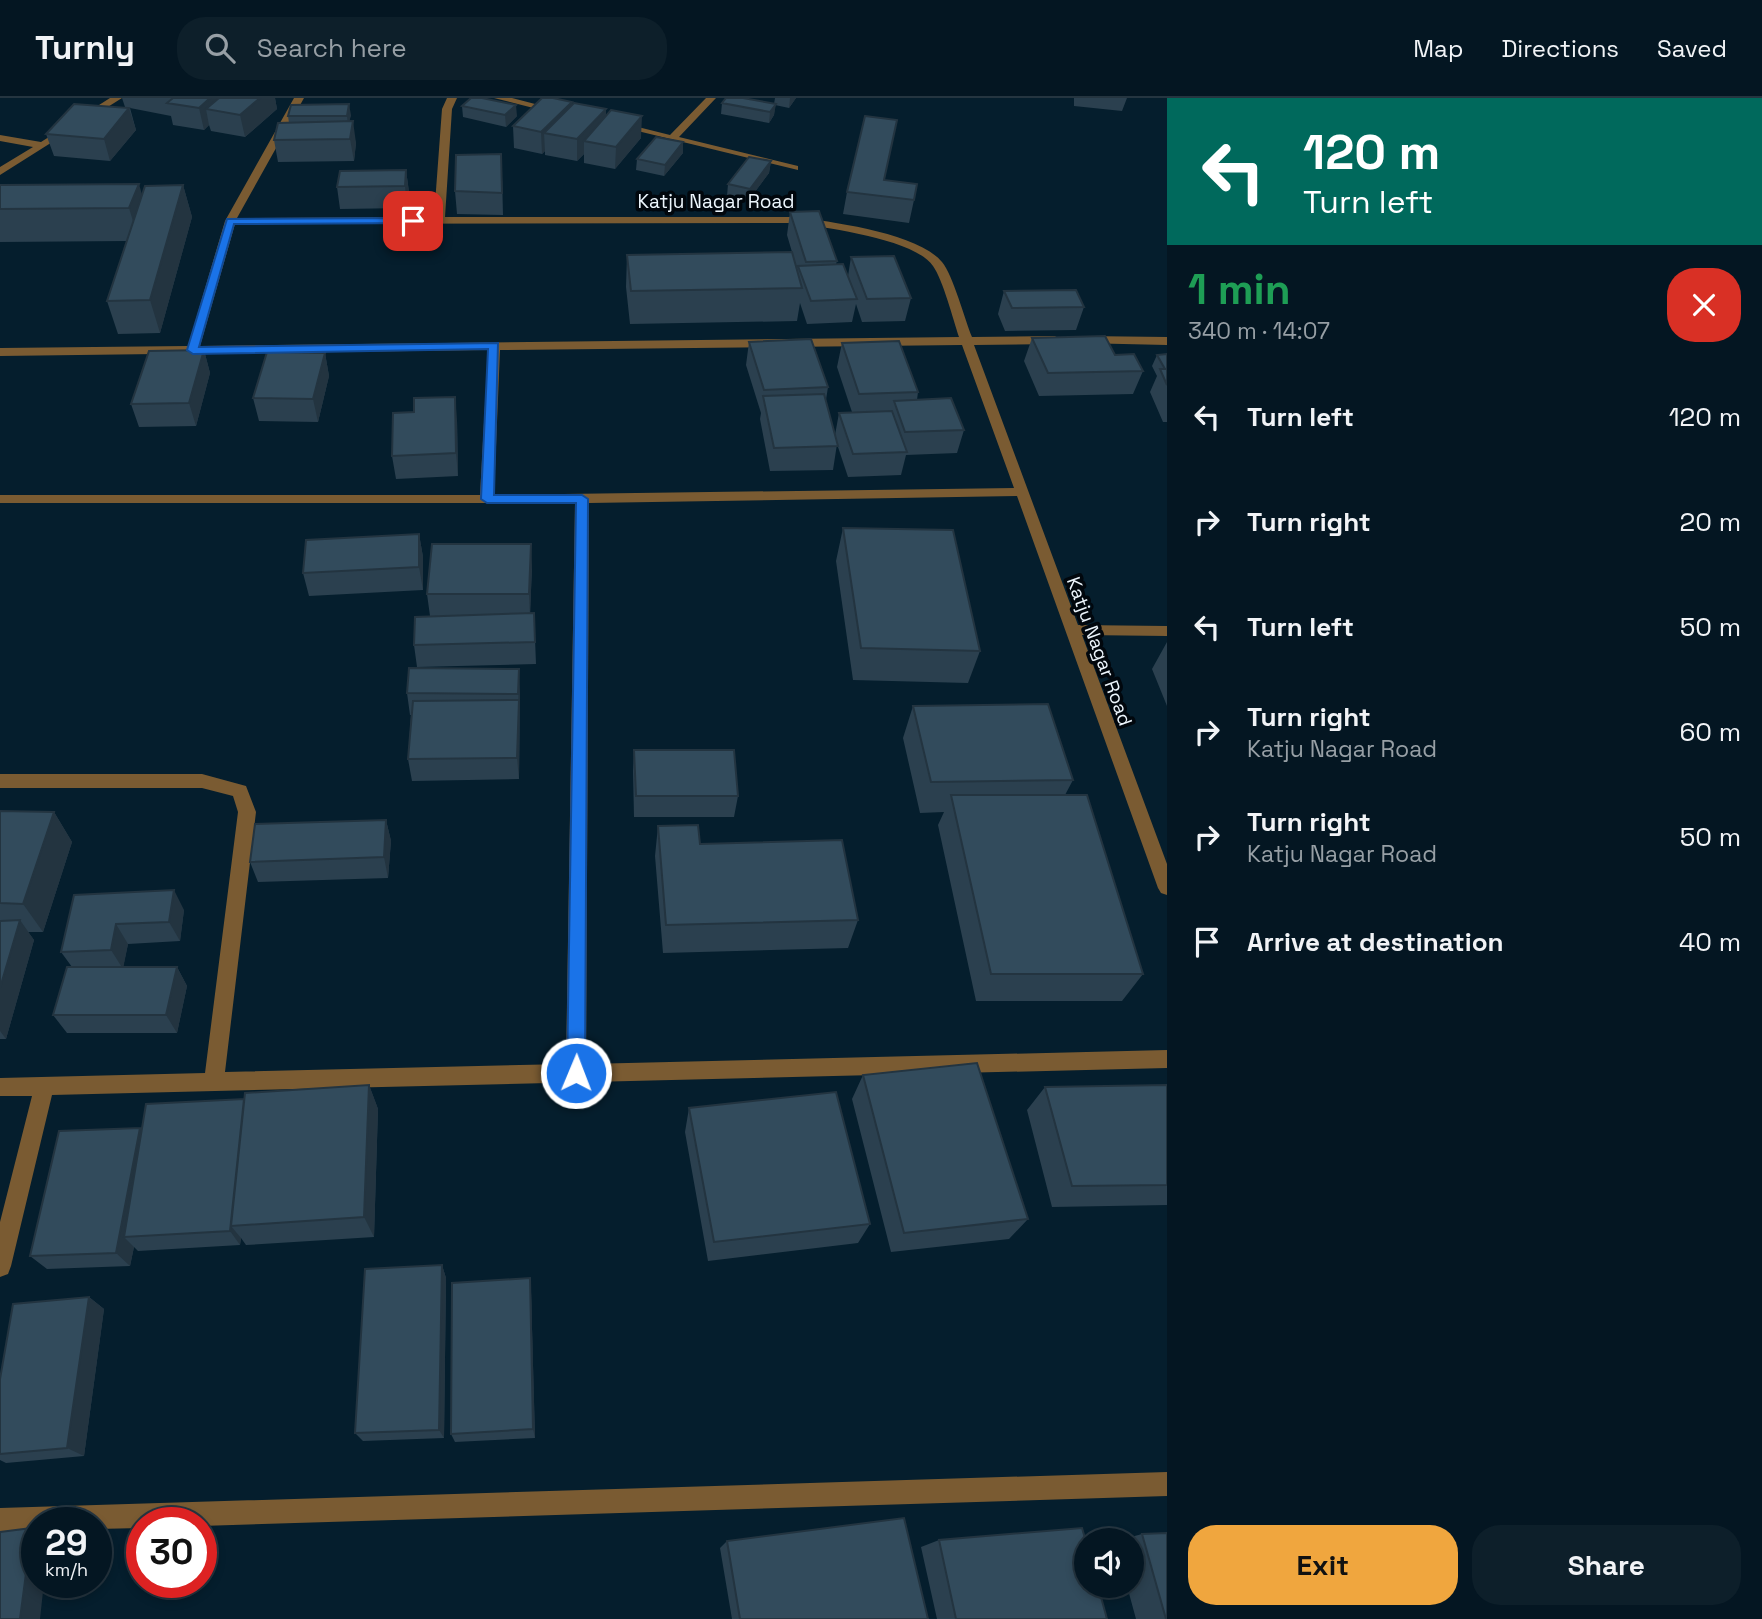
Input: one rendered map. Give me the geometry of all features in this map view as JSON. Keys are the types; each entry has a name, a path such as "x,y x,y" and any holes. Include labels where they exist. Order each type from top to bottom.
{"street":[{"path":"0,172 117,98"},
{"path":"193,350 230,221 298,98"},
{"path":"439,221 447,109 452,98"},
{"path":"499,98 566,113"},
{"path":"673,137 711,98"},
{"path":"606,122 794,168"},
{"path":"0,138 42,145"},
{"name":"Katju Nagar Road","path":"230,221 795,220 845,227 922,249 939,265 1167,888"},
{"path":"0,352 965,340 1167,341"},
{"path":"487,499 494,345"},
{"path":"0,499 582,499 1021,492"},
{"path":"576,1073 582,499"},
{"path":"1071,630 1167,631"},
{"path":"0,781 202,781 240,791 247,811 214,1082"},
{"path":"0,1087 1167,1059"},
{"path":"0,1266 44,1086"},
{"path":"0,1520 1167,1483"}],"building":[{"path":"173,98 210,98 199,108 167,103"},
{"path":"219,98 260,98 240,115 206,109"},
{"path":"471,98 516,105 505,115 462,106"},
{"path":"542,98 572,102 541,132 513,126"},
{"path":"726,98 776,104 770,112 722,103"},
{"path":"574,103 606,109 577,139 544,133"},
{"path":"74,104 129,108 104,139 46,134"},
{"path":"349,104 347,116 288,116 291,105"},
{"path":"611,110 642,116 616,147 584,141"},
{"path":"865,116 897,120 884,180 917,184 914,200 847,192"},
{"path":"353,121 350,139 274,140 278,123"},
{"path":"656,137 683,142 665,165 637,159"},
{"path":"501,154 502,193 455,191 456,155"},
{"path":"749,157 771,161 750,189 728,184"},
{"path":"406,170 405,186 337,187 340,171"},
{"path":"139,184 129,208 0,209 0,185"},
{"path":"183,185 150,300 107,301 145,186"},
{"path":"819,211 837,261 806,262 790,212"},
{"path":"792,252 802,288 631,291 627,255"},
{"path":"894,256 911,298 867,299 851,257"},
{"path":"843,264 857,299 811,301 798,266"},
{"path":"1076,290 1084,307 1012,308 1004,291"},
{"path":"1105,336 1115,355 1134,354 1143,371 1048,373 1032,338"},
{"path":"811,339 828,387 764,390 749,342"},
{"path":"899,341 918,392 859,394 842,343"},
{"path":"204,350 189,403 131,404 149,351"},
{"path":"267,352 325,353 313,399 253,398"},
{"path":"1167,354 1167,369 1165,369 1157,355"},
{"path":"1160,369 1167,369 1167,385"},
{"path":"824,394 838,446 774,448 763,396"},
{"path":"455,397 456,453 392,456 393,413 414,412 414,398"},
{"path":"951,398 964,430 905,432 894,401"},
{"path":"892,411 907,452 853,454 839,413"},
{"path":"843,528 953,530 980,651 861,648"},
{"path":"419,534 419,567 303,573 306,540"},
{"path":"432,544 531,544 529,594 427,594"},
{"path":"534,613 535,642 414,645 415,617"},
{"path":"409,668 519,669 518,694 407,693"},
{"path":"519,700 517,758 408,759 413,701"},
{"path":"1048,704 1073,780 931,782 913,706"},
{"path":"634,750 734,750 738,796 636,796"},
{"path":"951,795 1087,795 1143,974 991,974"},
{"path":"0,811 54,812 23,904 0,903"},
{"path":"386,820 384,857 250,862 255,824"},
{"path":"698,825 700,844 842,840 858,920 666,925 658,826"},
{"path":"174,890 169,922 116,924 111,950 61,952 74,895"},
{"path":"20,920 0,988 0,921"},
{"path":"67,967 177,967 166,1015 53,1015"},
{"path":"977,1063 1028,1219 904,1233 863,1075"},
{"path":"369,1085 364,1217 231,1226 245,1093"},
{"path":"1167,1085 1167,1185 1072,1186 1045,1087"},
{"path":"836,1092 870,1224 714,1242 689,1108"},
{"path":"244,1099 230,1231 124,1237 146,1104"},
{"path":"140,1128 116,1253 30,1256 59,1131"},
{"path":"442,1265 439,1430 355,1433 365,1269"},
{"path":"530,1278 533,1429 451,1434 452,1283"},
{"path":"89,1297 67,1448 0,1454 0,1379 13,1304"},
{"path":"904,1518 928,1619 740,1619 727,1541"},
{"path":"21,1529 23,1598 20,1619 0,1619 0,1532"},
{"path":"1074,1529 1074,1598 1101,1598 1107,1619 956,1619 939,1540"},
{"path":"1167,1533 1167,1619 1144,1541 1144,1534"}],"route":[{"path":"413,221 230,221 193,350 494,345 487,499 582,499 576,1073"}]}
